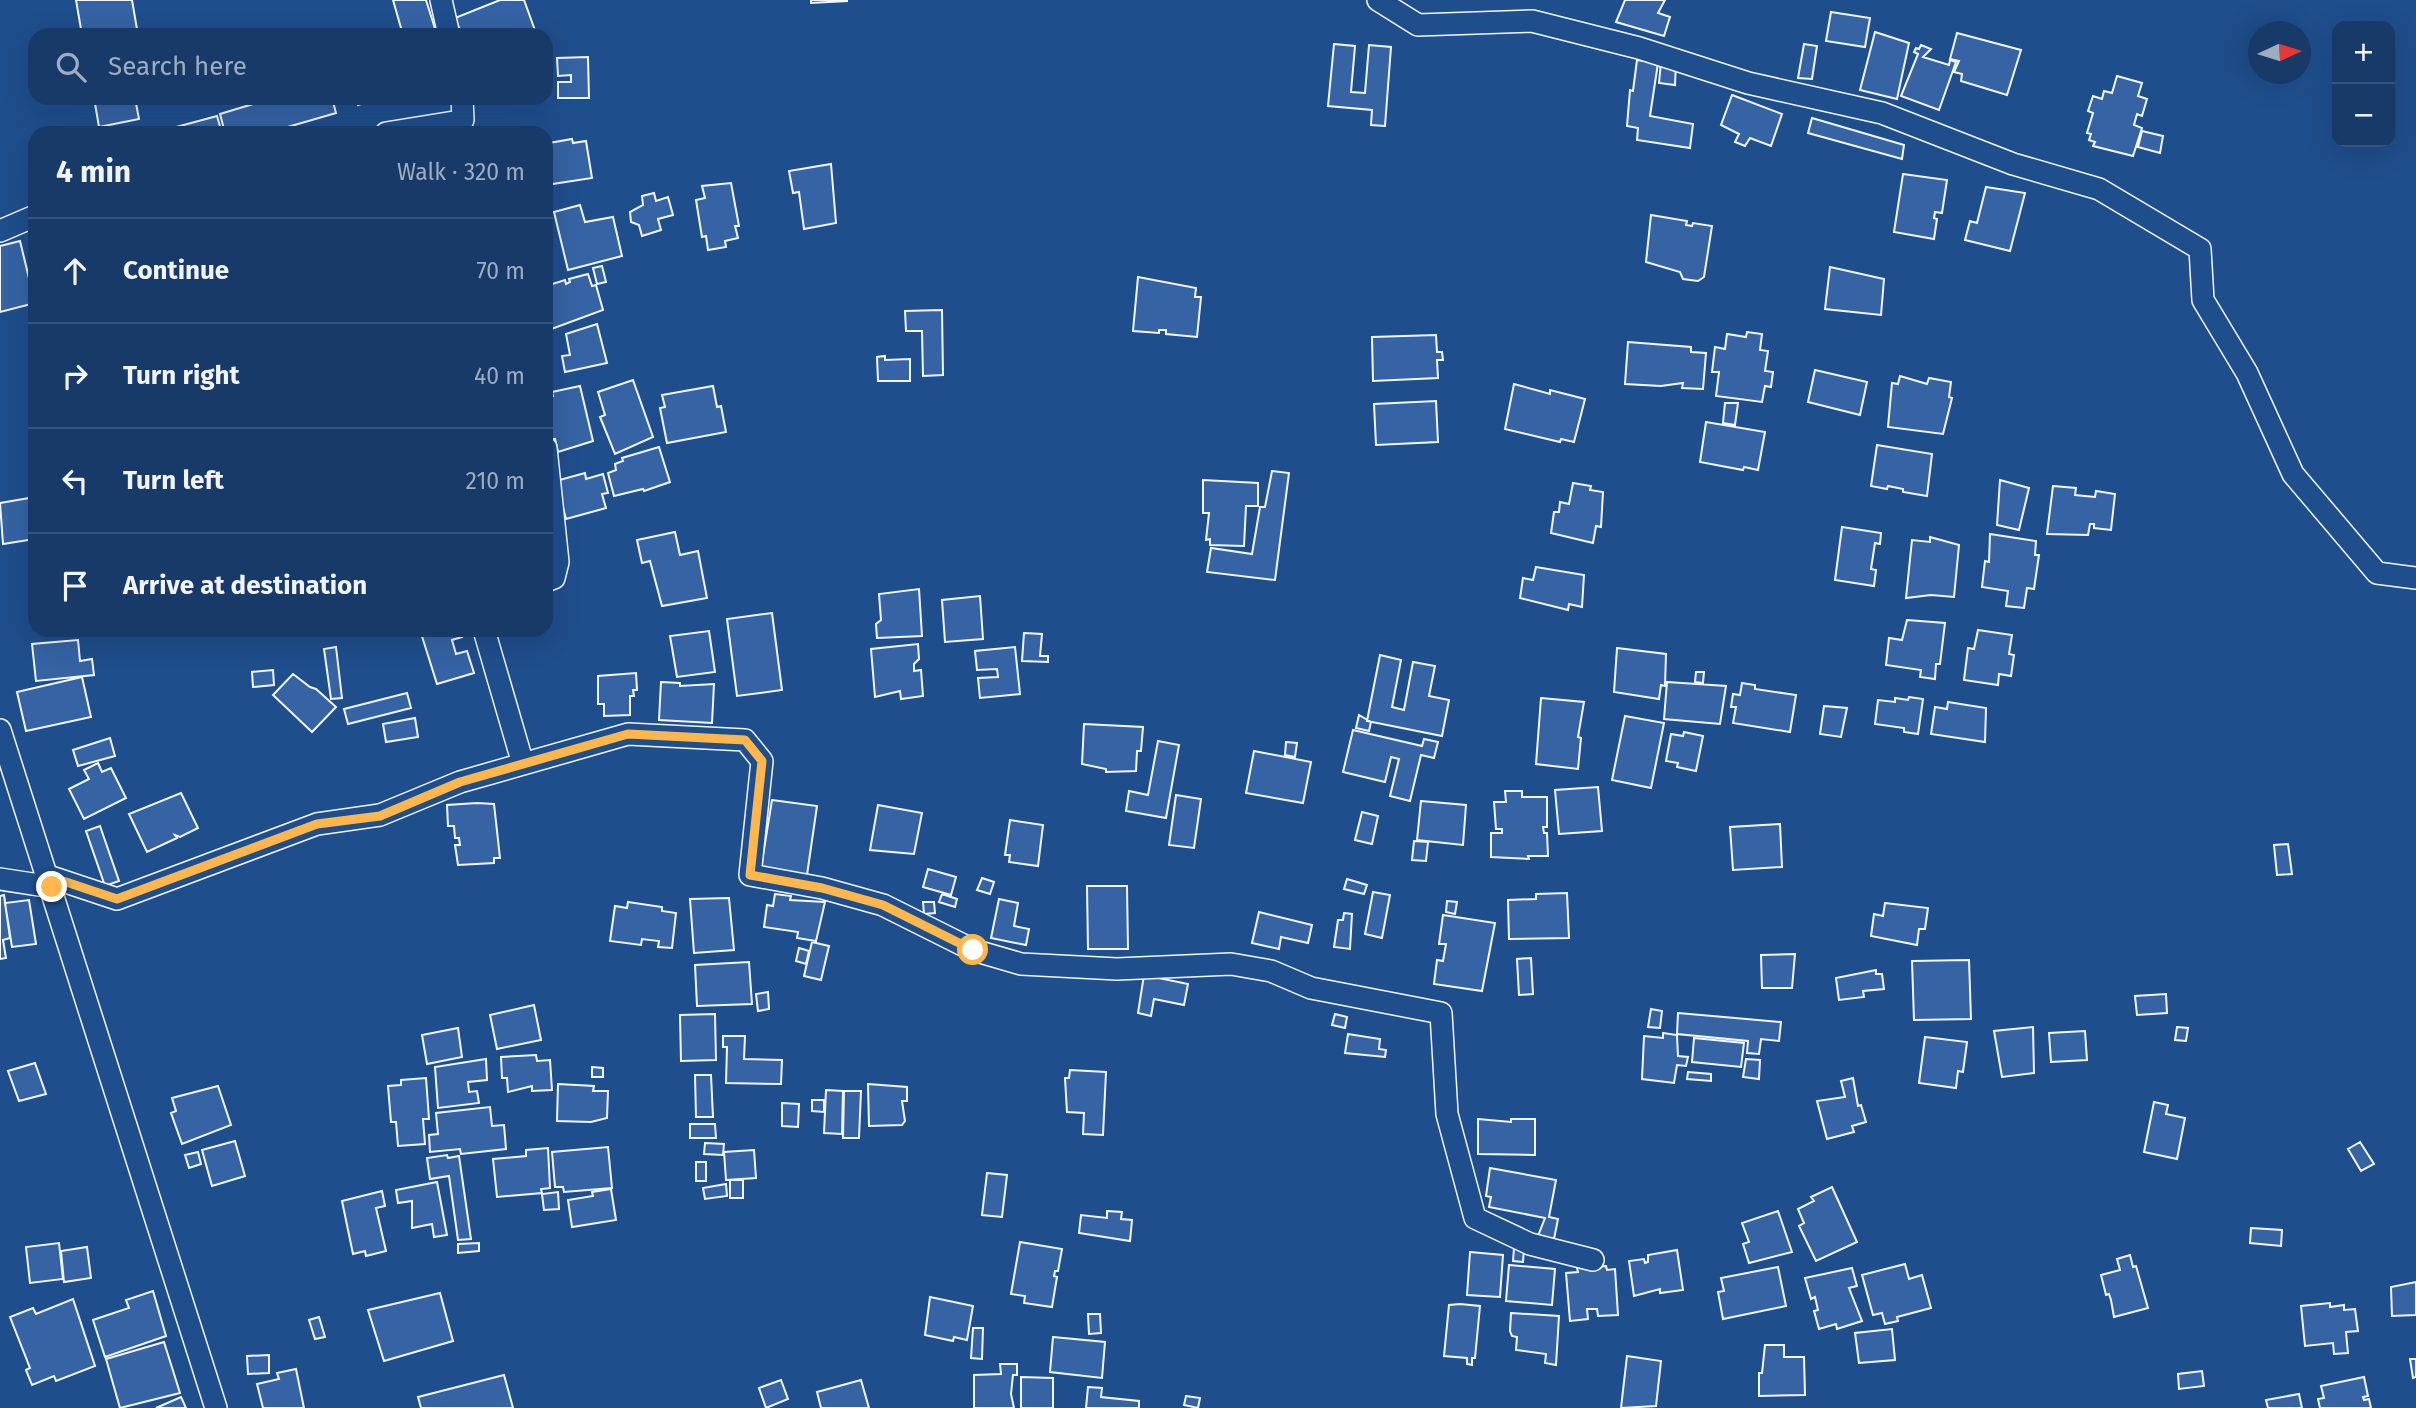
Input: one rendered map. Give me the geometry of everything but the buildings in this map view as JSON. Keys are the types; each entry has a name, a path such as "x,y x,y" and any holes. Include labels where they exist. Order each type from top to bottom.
{"street":[{"path":"441,0 447,28"},
{"path":"1378,0 1418,24 1532,21 1626,45 1748,83 1882,113 2013,164 2099,189 2200,249 2203,300 2247,373 2294,474 2377,573 2416,578"},
{"path":"461,126 462,105"},
{"path":"429,126 454,122 456,126"},
{"path":"0,231 28,219"},
{"path":"553,514 558,562 553,578"},
{"path":"486,637 523,764"},
{"path":"0,730 216,1408"},
{"path":"0,879 50,882 117,899 317,824 380,816 460,782 628,734 745,740 762,761 750,875 822,888 883,905 973,950 1021,964 1117,969 1231,964 1271,971 1311,988 1441,1013 1447,1114 1475,1218 1530,1244 1593,1260"}],"route":[{"path":"52,887 48,876 117,899 317,824 380,816 460,782 628,734 690,735 745,740 762,761 755,854 750,875 822,888 883,905 973,950"}]}
